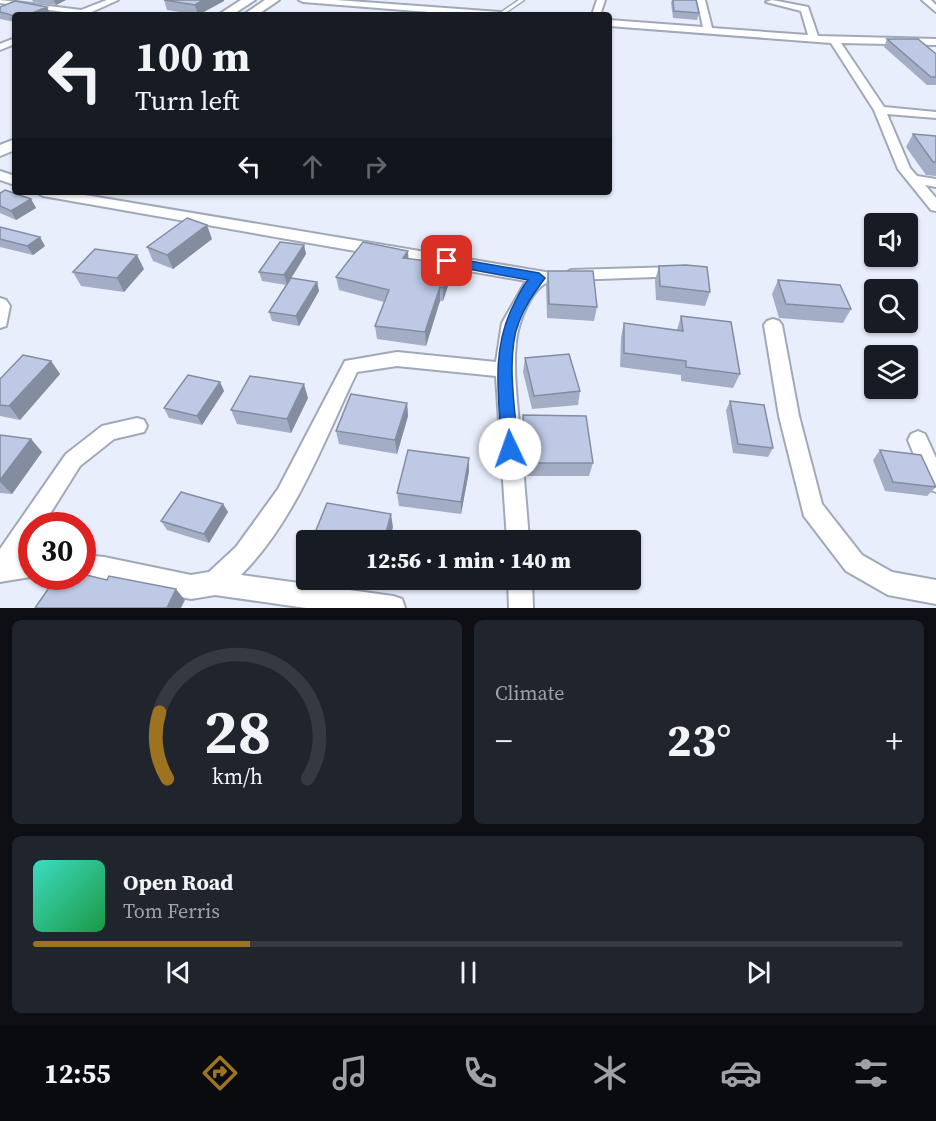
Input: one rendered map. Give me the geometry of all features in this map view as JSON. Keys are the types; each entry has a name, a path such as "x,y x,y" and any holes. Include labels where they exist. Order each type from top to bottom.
{"main road":[{"path":"229,12 249,0"},
{"path":"254,12 273,0"}],"street":[{"path":"84,12 114,0"},
{"path":"303,0 376,2 464,12"},
{"path":"701,0 708,29"},
{"path":"926,0 936,9"},
{"path":"0,1 67,12"},
{"path":"770,2 804,9 814,39"},
{"path":"612,23 814,39 936,42"},
{"path":"834,40 880,110 904,169 936,207"},
{"path":"880,110 936,115"},
{"path":"913,179 936,183"},
{"path":"60,195 539,278 681,272"},
{"path":"517,530 506,370 507,340 511,323 530,287 539,278"},
{"path":"0,304 2,306 0,322"},
{"path":"774,325 789,416 812,509 854,563 888,583 936,592"},
{"path":"215,583 244,555 286,496 351,366 397,358 476,369 506,370"},
{"path":"2,569 73,460 109,432 137,426"},
{"path":"918,440 936,482"},
{"path":"2,569 18,567"},
{"path":"96,568 191,587 215,583 393,608"},
{"path":"520,590 521,608"}],"lane":[{"path":"504,12 522,0"}],"building":[{"path":"164,0 203,0 195,5"},
{"path":"673,0 696,0 699,13 674,11"},
{"path":"15,1 47,7 34,12 12,12 12,15 0,12 0,7"},
{"path":"887,39 918,39 936,54 936,77 931,77"},
{"path":"913,134 936,136 936,162 933,162"},
{"path":"5,190 12,192 12,195 31,199 11,211 0,206 0,193"},
{"path":"187,218 207,225 167,255 147,247"},
{"path":"0,227 40,237 27,246 0,239"},
{"path":"280,242 304,245 284,275 259,272"},
{"path":"363,242 408,251 403,258 450,264 425,332 375,326 389,290 336,277"},
{"path":"95,249 137,255 117,278 73,272"},
{"path":"659,266 707,267 710,292 660,286"},
{"path":"548,271 593,271 597,307 549,304"},
{"path":"291,278 317,282 296,316 269,312"},
{"path":"778,280 840,285 851,309 786,304"},
{"path":"681,316 731,322 740,374 686,367 686,361 624,353 624,323 683,331"},
{"path":"569,354 580,391 534,396 525,358"},
{"path":"23,355 51,361 9,406 0,405 0,379"},
{"path":"188,375 220,382 197,416 164,408"},
{"path":"250,376 304,384 287,419 231,410"},
{"path":"351,394 407,403 395,440 336,431"},
{"path":"730,401 764,405 773,448 738,444"},
{"path":"523,415 586,416 593,463 527,463"},
{"path":"0,435 31,439 0,480"},
{"path":"408,450 469,458 461,502 397,493"},
{"path":"880,450 921,455 936,487 893,482"},
{"path":"181,492 223,504 204,534 161,521"},
{"path":"327,503 391,514 387,530 316,530"},
{"path":"109,576 176,589 167,608 35,608 47,590 96,590 96,577 107,580"}],"route":[{"path":"447,261 539,278 530,287 511,323 507,340 506,370 510,449"}]}
